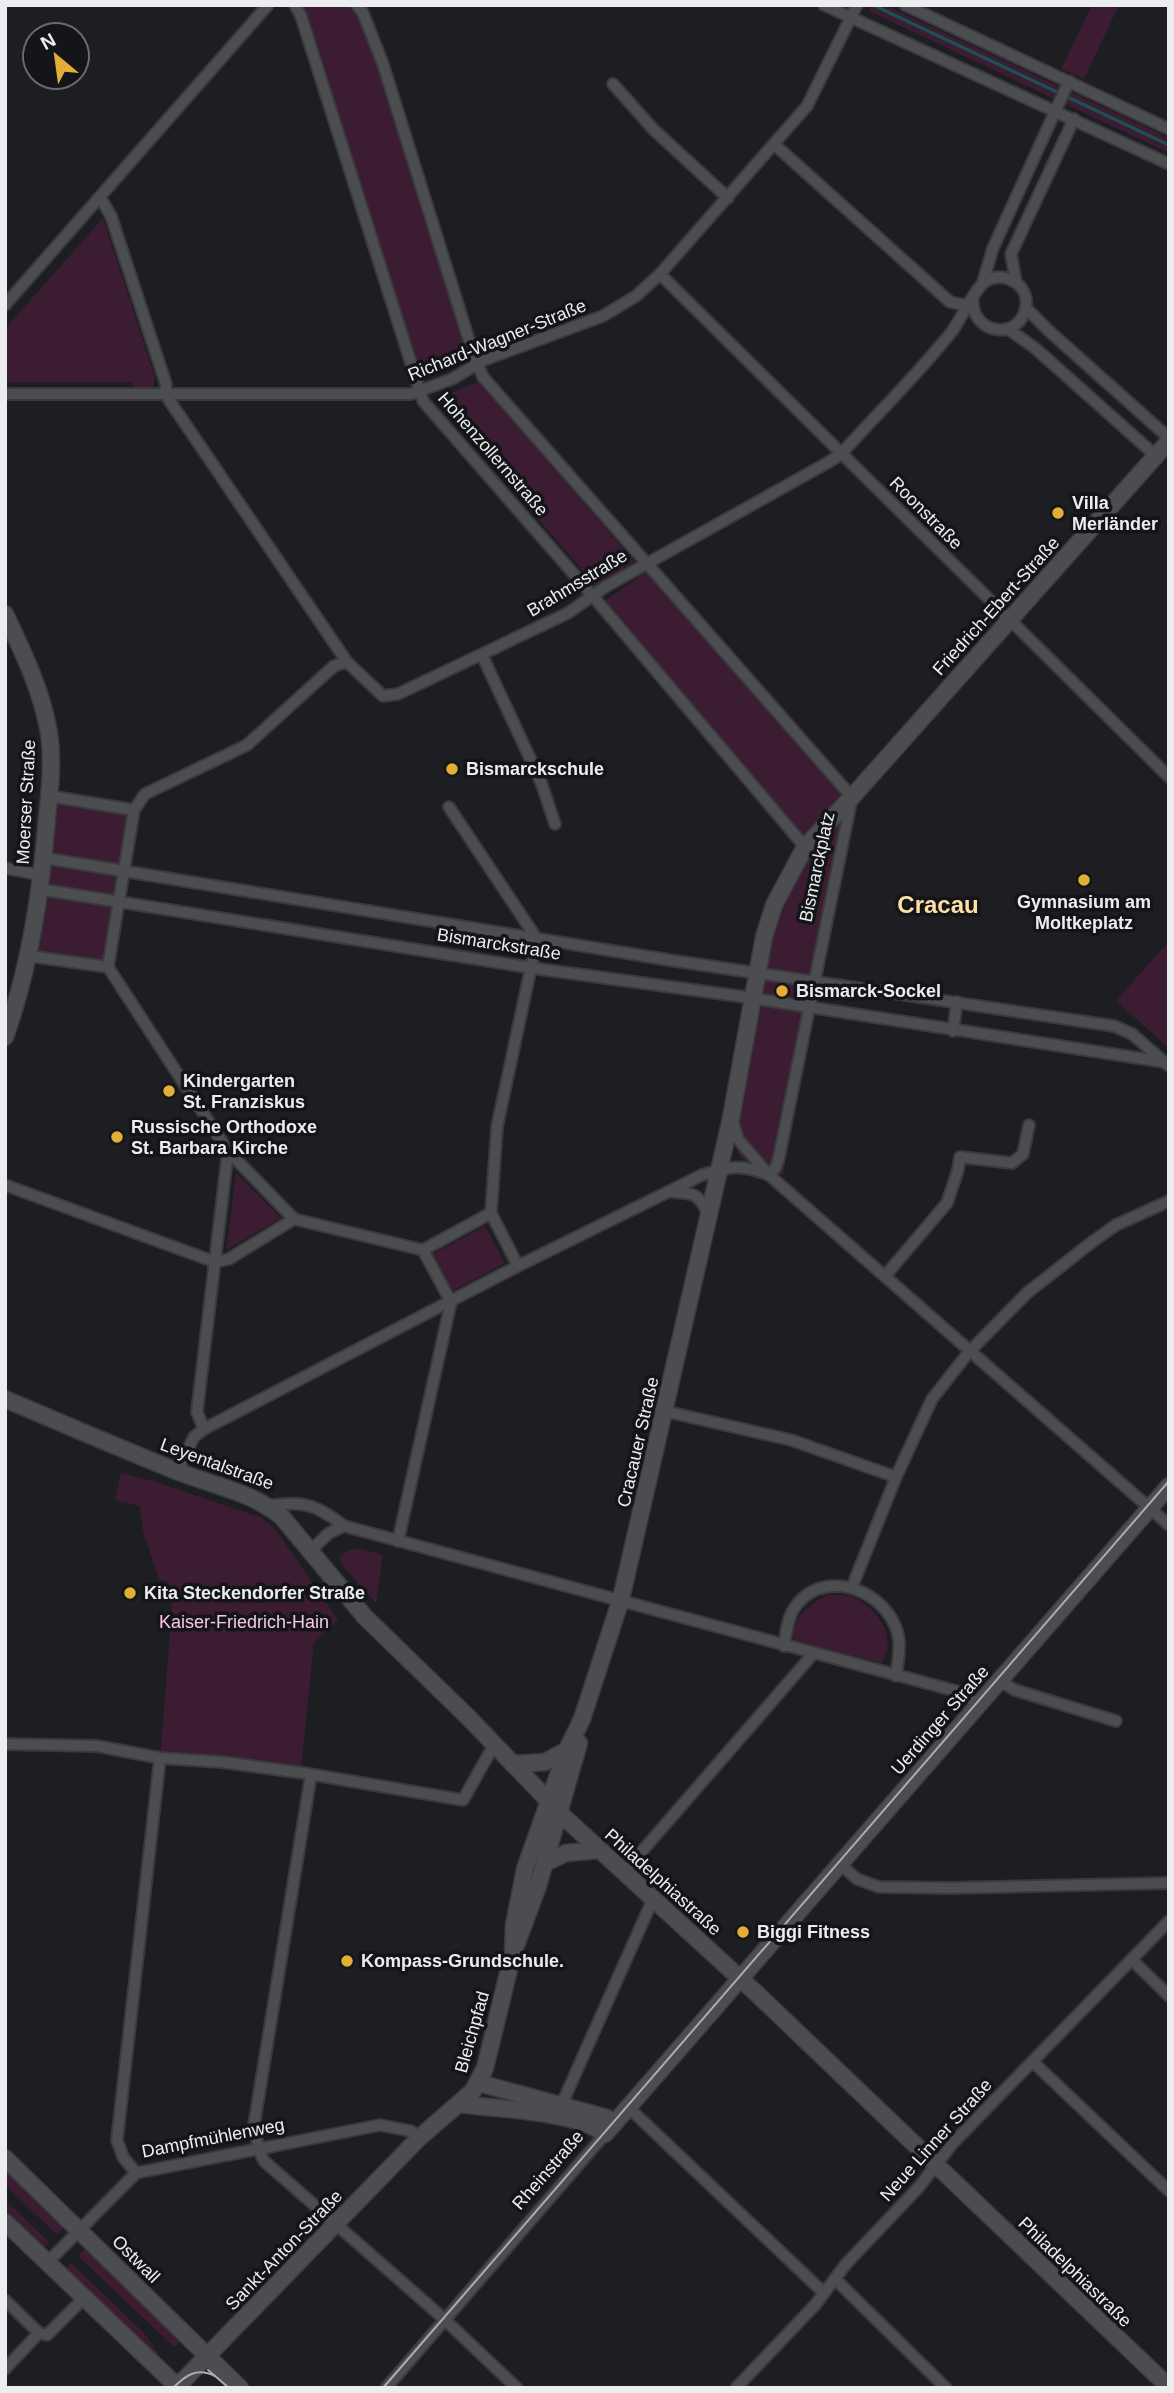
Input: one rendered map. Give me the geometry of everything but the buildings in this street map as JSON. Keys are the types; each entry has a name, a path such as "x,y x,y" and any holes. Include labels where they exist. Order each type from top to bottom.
{"street":[{"path":"5,305 268,5"},
{"name":"Hohenzollernstraße","path":"295,5 306,29 419,393 805,847"},
{"path":"357,5 363,13 383,64 483,377 852,797"},
{"path":"824,5 1169,164"},
{"name":"Richard-Wagner-Straße","path":"5,394 419,393 452,379 477,364 603,316 636,296 660,274 807,106 857,5"},
{"path":"905,5 1169,129"},
{"path":"1069,81 993,248 984,282 971,302 974,313 981,322 990,328 1007,329 1165,446"},
{"path":"613,84 654,130 728,198"},
{"path":"1007,329 1021,319 1026,307 1024,293 1016,282 1011,254 1074,119"},
{"path":"775,145 950,302 971,302"},
{"path":"100,197 116,229 166,384 165,394 347,662 334,666 247,745 145,793 134,810 108,967 228,1151 294,1219 423,1250 491,1213"},
{"name":"Roonstraße","path":"660,274 1167,773"},
{"path":"984,282 993,277 1016,282"},
{"name":"Brahmsstraße","path":"347,662 383,696 398,694 568,613 592,594 841,454 952,331 971,302"},
{"path":"1026,307 1165,446"},
{"name":"Friedrich-Ebert-Straße","path":"852,797 1165,446"},
{"name":"Moerser Straße","path":"5,614 42,700 50,736 44,858 29,956 5,1037"},
{"path":"482,655 541,782 555,824"},
{"path":"49,796 134,810"},
{"name":"Bismarckplatz","path":"719,1170 764,937 774,905 805,847 852,797"},
{"name":"Bismarckplatz","path":"769,1175 776,1167 779,1157 852,797"},
{"name":"Bismarckstraße","path":"449,807 537,939"},
{"name":"Bismarckstraße","path":"44,858 758,974 1114,1026 1132,1034 1167,1064"},
{"name":"Bismarckstraße","path":"5,868 40,882 120,902 532,968 809,1007 1167,1064"},
{"path":"519,1266 491,1213 497,1127 537,939"},
{"path":"29,956 108,967"},
{"path":"953,1031 957,1002"},
{"path":"731,1118 738,1139 769,1175 1169,1525"},
{"path":"885,1276 947,1203 960,1157 1012,1163 1023,1154 1029,1125"},
{"path":"204,1429 197,1412 228,1151"},
{"path":"177,1472 194,1437 204,1429 519,1266 668,1192 719,1170 732,1166 748,1167 769,1175"},
{"name":"Cracauer Straße","path":"549,1801 567,1750 582,1719 621,1599 719,1170"},
{"path":"5,1185 215,1262 229,1259 294,1219"},
{"path":"668,1192 698,1196 709,1216"},
{"path":"852,1587 896,1477 932,1399 969,1352 1027,1293 1092,1242 1116,1225 1169,1201"},
{"path":"398,1541 451,1302 423,1250"},
{"name":"Leyentalstraße","path":"5,1399 177,1472 269,1506 293,1502 322,1510 344,1526 956,1691 979,1705"},
{"path":"664,1411 791,1440 896,1477"},
{"name":"Uerdinger Straße","path":"740,1979 1169,1486"},
{"name":"Philadelphiastraße","path":"269,1506 293,1529 365,1617 468,1717 560,1813 740,1979 1169,2387"},
{"path":"310,1551 329,1533 344,1526"},
{"path":"784,1646 787,1623 794,1608 811,1592 833,1586 852,1587 875,1598 897,1629 899,1649 896,1676"},
{"path":"624,1872 813,1654"},
{"path":"999,1681 1015,1690 1116,1721"},
{"name":"Cracauer Straße","path":"560,1813 577,1753 582,1719"},
{"path":"5,1744 97,1746 160,1758 222,1762 312,1775 463,1800 494,1745"},
{"path":"513,1764 545,1762 567,1750"},
{"path":"136,2173 123,2157 117,2140 160,1758"},
{"path":"312,1775 254,2125 259,2150 264,2161 445,2319 517,2388"},
{"name":"Bleichpfad","path":"513,1953 513,1925 525,1868 549,1801"},
{"name":"Bleichpfad","path":"419,2138 479,2083 513,1953 530,1912 560,1813"},
{"path":"545,1863 566,1853 599,1850"},
{"path":"840,1864 857,1878 879,1887 1169,1883"},
{"path":"561,2106 653,1899"},
{"name":"Neue Linner Straße","path":"736,2388 824,2293 846,2264 919,2187 953,2143 1169,1921"},
{"path":"1132,1960 1169,1996"},
{"name":"Rheinstraße","path":"386,2388 740,1979"},
{"path":"1033,2062 1169,2191"},
{"path":"459,2104 545,2114 610,2129 607,2118 479,2083"},
{"path":"628,2107 824,2293"},
{"name":"Dampfmühlenweg","path":"47,2263 136,2173 380,2125 411,2131 419,2138"},
{"name":"Sankt-Anton-Straße","path":"177,2387 419,2138"},
{"name":"Ostwall","path":"5,2158 240,2388"},
{"path":"5,2221 177,2387"},
{"path":"835,2279 946,2388"},
{"path":"5,2300 39,2333 47,2335 84,2298"},
{"path":"5,2369 39,2333"}],"green space":[{"path":"300,5 350,5 359,16 381,71 469,361 421,382 318,49"},
{"path":"871,5 885,5 1169,138 1169,153 869,11"},
{"path":"1092,5 1119,5 1084,79 1061,69"},
{"path":"103,218 155,377 153,389 136,390 131,382 6,382 10,390 5,389 5,329"},
{"path":"479,382 635,562 595,585 435,399"},
{"path":"648,571 838,790 857,803 821,972 783,1175 741,1158 721,1120 765,902 799,842 594,608"},
{"path":"53,802 128,814 106,961 35,951"},
{"path":"1169,941 1169,1048 1116,1001"},
{"path":"236,1173 281,1218 226,1250"},
{"path":"485,1226 505,1263 453,1291 433,1254"},
{"name":"Kaiser-Friedrich-Hain","path":"121,1473 153,1481 262,1518 276,1530 338,1620 314,1643 300,1778 160,1758 172,1607 166,1581 159,1580 143,1531 140,1506 115,1500"},
{"path":"357,1548 383,1555 376,1603 343,1566 339,1557"},
{"path":"827,1595 852,1597 878,1617 887,1635 888,1645 881,1663 798,1642 793,1638 795,1623 799,1617 808,1607"},
{"path":"5,2168 65,2226 57,2235 5,2185"},
{"path":"5,2200 49,2242 42,2250 5,2214"},
{"path":"87,2247 183,2340 174,2347 78,2256"},
{"path":"71,2263 144,2333 158,2353 153,2357 64,2271"}],"waterway":[{"path":"873,5 1169,145"}],"tram line":[{"path":"383,2388 1169,1481"},
{"path":"208,2370 229,2388"},
{"path":"173,2388 197,2372 215,2376"}],"place":[{"name":"Villa Merländer","path":"1058,513"},
{"name":"Bismarckschule","path":"452,769"},
{"name":"Gymnasium am Moltkeplatz","path":"1084,880"},
{"name":"Bismarck-Sockel","path":"782,991"},
{"name":"Kindergarten St. Franziskus","path":"169,1091"},
{"name":"Russische Orthodoxe St. Barbara Kirche","path":"117,1137"},
{"name":"Kita Steckendorfer Straße","path":"130,1593"},
{"name":"Biggi Fitness","path":"743,1932"},
{"name":"Kompass-Grundschule.","path":"347,1961"}],"district":[{"name":"Cracau","path":"938,905"}]}
